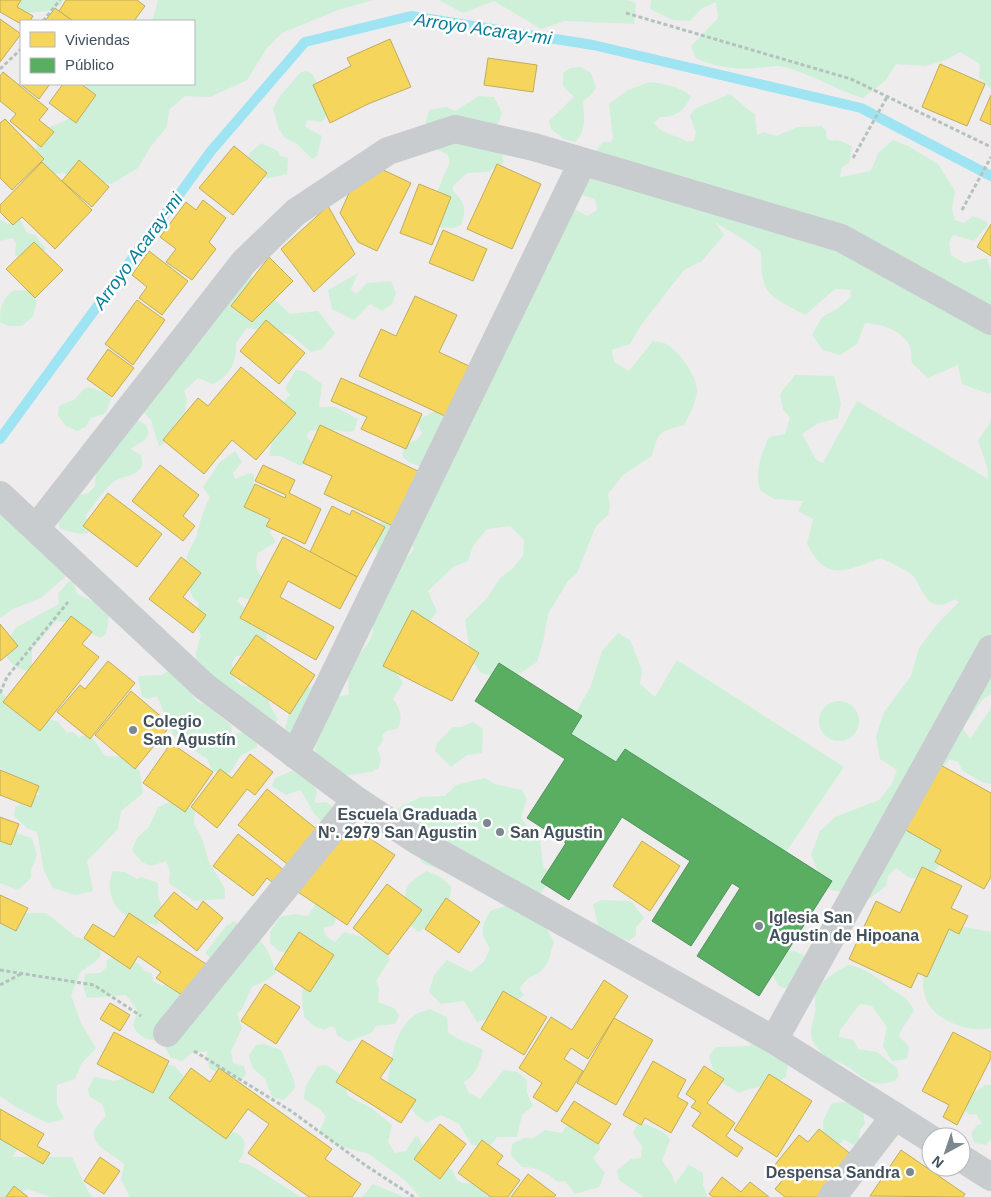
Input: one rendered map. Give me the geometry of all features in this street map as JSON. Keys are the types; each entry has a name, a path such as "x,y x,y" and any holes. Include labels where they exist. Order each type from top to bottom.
{"street":[{"path":"36,528 244,262 304,207 388,151 455,129 534,146 582,162 622,172 841,238 991,321"},
{"path":"295,755 582,162"},
{"path":"8,502 204,686 356,800 418,841 774,1040 921,1132"},
{"path":"774,1040 991,649"},
{"path":"167,1033 356,800"},
{"path":"832,1197 895,1116"},
{"path":"971,1164 991,1177"}],"path":[{"path":"44,20 60,0"},
{"path":"626,13 851,79 991,147"},
{"path":"0,69 20,50"},
{"path":"853,158 887,97"},
{"path":"962,210 991,157"},
{"path":"0,693 7,677 88,578"},
{"path":"0,970 94,985 291,1111 365,1165 414,1197"},
{"path":"0,986 22,973"}],"green space":[{"path":"13,0 63,1 50,10 24,14 18,12"},
{"path":"158,0 373,0 338,10 282,33 267,48 247,80 210,97 185,96 169,110 167,127 151,146 138,168 111,184 63,173 46,175 35,158 39,131 65,121 81,109 85,85 195,85 195,20 152,20"},
{"path":"439,0 627,0 636,3 634,24 565,21 541,29 494,1 463,13"},
{"path":"651,0 991,0 991,89 979,77 980,64 960,52 946,60 925,66 896,64 886,80 863,98 781,66 741,69 718,66 696,58 691,46 718,18 716,2 701,9 690,21 673,20 650,9"},
{"path":"581,67 591,73 596,88 583,101 583,128 575,142 564,139 551,129 549,121 574,97 563,86 563,73 570,68"},
{"path":"307,71 312,74 331,108 322,122 307,120 305,127 322,136 317,156 312,159 296,143 285,138 279,129 273,109 280,96 301,72"},
{"path":"650,82 677,88 691,96 686,106 679,112 671,116 660,117 654,123 661,130 687,142 694,141 696,132 690,116 694,109 730,94 755,115 757,135 763,132 776,136 798,127 822,126 826,131 827,139 832,141 838,140 852,146 849,163 842,167 840,177 871,171 878,153 893,140 908,146 938,164 955,191 952,209 955,220 964,223 973,216 986,221 988,225 974,241 953,235 949,243 951,255 964,263 987,258 991,271 991,391 989,394 962,384 958,365 928,378 912,363 911,349 907,341 897,332 878,325 865,323 857,344 840,355 823,350 812,335 822,317 837,309 851,297 850,290 835,289 805,315 775,298 765,286 761,267 761,252 715,222 724,235 702,261 684,270 641,325 630,344 612,350 614,362 629,371 653,341 669,346 686,364 694,378 697,391 694,404 684,425 661,434 658,437 652,456 623,475 608,494 610,507 608,515 596,526 577,573 568,581 548,614 537,662 513,678 503,679 481,673 471,659 465,620 488,597 500,578 513,568 523,556 524,540 510,526 487,529 473,546 468,561 453,567 428,591 437,612 393,666 403,683 393,699 398,706 401,717 397,729 387,731 382,735 383,741 377,749 381,758 379,768 371,772 341,776 315,755 316,741 295,741 285,729 293,697 315,684 327,703 340,696 349,695 347,668 359,655 370,638 373,626 368,616 393,573 414,549 411,541 380,559 372,540 386,510 406,513 538,274 548,268 553,249 573,208 587,216 597,210 595,199 581,195 586,163 603,142 611,142 613,138 609,104 628,90"},
{"path":"479,96 494,97 502,113 496,129 504,163 487,172 467,173 453,186 453,191 464,206 461,225 454,228 436,227 429,210 450,162 447,154 438,150 423,135 429,110 446,107 455,111"},
{"path":"261,143 278,151 280,156 288,158 287,174 264,178 256,173 247,161 250,153"},
{"path":"17,216 27,233 35,235 46,249 27,261 15,255 16,243 13,238 0,241 0,219 8,224"},
{"path":"247,273 290,314 318,311 335,333 322,349 311,352 290,334 247,328 236,343 234,362 224,377 213,384 198,378 184,391 187,400 182,428 159,447 151,420 137,405"},
{"path":"358,273 351,289 356,294 367,283 391,281 396,293 392,304 382,311 370,304 354,320 332,309 328,290"},
{"path":"14,290 30,291 37,302 33,316 22,326 8,326 0,322 2,304"},
{"path":"296,370 304,371 322,384 319,407 335,407 358,419 354,431 311,430 306,436 317,448 301,466 280,456 269,456 278,407 290,395 285,388"},
{"path":"795,375 834,376 841,403 838,418 819,423 802,434 816,460 823,463 857,401 988,479 987,466 978,441 991,421 991,694 982,700 963,728 970,739 991,708 991,784 982,782 963,771 958,762 950,759 939,772 939,838 944,859 929,878 910,878 896,868 888,876 886,886 869,899 825,888 811,855 820,831 835,817 879,800 892,784 897,770 880,759 876,737 884,712 911,676 919,648 938,623 959,602 955,599 939,605 934,604 925,596 913,576 881,558 843,570 828,568 819,562 807,544 813,519 798,511 803,501 774,499 760,490 758,476 761,456 769,437 785,434 790,418 783,409 780,394"},
{"path":"89,387 106,393 111,399 106,413 91,418 85,427 77,431 66,426 58,416 59,406 75,399 85,388"},
{"path":"439,409 451,415 433,447 428,448 425,461 419,466 409,462 402,456 405,444 417,440 422,433 416,421"},
{"path":"134,418 146,425 149,433 145,440 130,449 141,455 142,464 140,469 133,474 118,479 105,491 85,516 90,525 88,533 80,534 60,529 58,517 71,496 89,493 95,486 96,470"},
{"path":"235,451 242,462 233,473 235,479 250,473 254,474 254,494 275,522 270,533 276,542 258,553 256,567 262,577 270,584 260,602 240,597 237,602 262,620 267,638 253,654 236,656 232,663 235,680 241,685 266,690 270,706 278,719 272,729 196,663 196,652 201,635 192,617 199,604 188,587 187,557 210,497 203,487 219,463"},
{"path":"0,503 67,575 41,598 13,609 0,618"},
{"path":"73,580 77,594 110,609 106,634 100,638 72,623 56,621 32,649 32,671 15,666 3,651 15,628 59,604 58,594 69,581"},
{"path":"618,633 630,640 642,670 640,684 655,697 677,660 844,767 781,859 615,770 566,737 569,724 590,688 602,651"},
{"path":"169,670 195,689 192,695 199,703 205,704 232,726 231,732 234,734 245,732 258,737 257,747 240,756 231,772 224,775 213,771 207,759 173,735 157,696 148,699 142,697 138,676 162,675"},
{"path":"0,688 11,708 58,722 67,733 72,732 79,737 90,734 105,756 129,757 140,772 143,793 121,811 118,829 87,861 93,891 76,895 53,888 44,871 37,832 27,828 14,816 15,807 40,794 29,782 16,779 0,768"},
{"path":"839,701 853,707 859,721 853,735 839,741 825,735 819,721 825,707"},
{"path":"473,722 483,729 482,753 467,755 451,767 435,751 437,743 453,727 461,727"},
{"path":"295,770 315,784 317,794 314,800 316,803 326,802 338,810 322,821 314,814 300,790 286,795 272,786 275,778"},
{"path":"485,778 495,784 522,790 527,799 521,817 530,831 540,837 543,867 553,874 540,895 458,876 422,863 394,810 421,797 445,796 456,785"},
{"path":"174,800 195,810 194,824 202,838 209,862 225,889 225,899 194,901 169,883 170,871 166,861 151,866 142,862 132,850 137,838 149,827 158,807"},
{"path":"0,828 32,838 37,855 31,870 31,878 18,890 0,883"},
{"path":"113,871 124,872 137,879 141,877 158,883 158,896 164,912 157,925 129,918 117,907 113,901 110,886"},
{"path":"427,871 440,877 451,886 451,893 446,906 431,923 419,932 403,921 406,892 407,887 411,883"},
{"path":"318,900 337,912 334,925 323,928 326,936 335,942 344,932 373,940 390,959 376,981 379,987 378,1002 394,1008 399,1016 395,1024 376,1026 371,1033 348,1042 337,1035 335,1027 330,1026 325,1030 314,1026 304,1017 303,979 293,955 279,951 270,943 270,932 280,917 294,914 308,916"},
{"path":"602,900 631,901 644,918 636,927 636,935 629,941 599,929 593,904"},
{"path":"508,905 542,920 554,942 544,968 528,979 520,989 524,995 500,1015 477,1022 464,1001 441,1004 429,992 434,975 447,960 471,972 484,962 490,948 484,938 483,926 490,911"},
{"path":"0,913 46,913 76,937 99,943 101,955 94,963 81,971 71,995 81,1023 96,1048 81,1064 75,1079 57,1085 57,1104 64,1119 48,1123 19,1109 0,1096"},
{"path":"234,921 250,931 261,942 270,956 276,973 267,980 252,987 242,1009 237,1014 242,1028 231,1051 233,1063 244,1066 246,1075 235,1083 209,1068 207,1051 192,1053 182,1061 171,1058 165,1048 168,1035 217,987 228,980 228,968 217,964 205,953 226,926"},
{"path":"940,922 991,932 991,1028 975,1029 950,1022 936,1013 928,1002 924,990 923,977"},
{"path":"794,951 806,956 795,989 781,987 771,970 781,952"},
{"path":"116,954 138,963 145,971 152,973 153,981 162,986 168,983 185,993 160,1041 147,1039 137,1032 133,1025 138,1011 126,995 87,998 83,986 85,974 100,973 107,967 106,961"},
{"path":"848,965 865,970 874,976 905,998 914,1010 901,1030 899,1037 909,1046 907,1059 892,1061 883,1046 887,1027 872,1006 860,1004 840,1030 839,1037 853,1040 858,1049 877,1052 897,1068 899,1075 895,1081 874,1083 869,1081 847,1066 825,1056 814,1043 811,1029 815,1012 815,994 821,984"},
{"path":"430,1009 447,1017 448,1032 483,1050 477,1068 472,1076 464,1082 468,1092 480,1099 504,1070 518,1072 527,1081 527,1093 533,1106 522,1115 517,1137 497,1137 487,1150 471,1144 459,1124 441,1115 427,1123 415,1114 408,1100 387,1087 394,1048 402,1029 415,1015"},
{"path":"758,1042 788,1062 786,1077 772,1085 749,1089 739,1093 716,1079 709,1056 716,1047 748,1046"},
{"path":"264,1044 281,1050 294,1080 295,1088 284,1100 272,1097 265,1079 253,1068 249,1056 256,1045"},
{"path":"161,1064 175,1066 227,1129 240,1135 245,1142 243,1155 238,1162 250,1165 301,1197 130,1197 121,1180 124,1164 103,1149 94,1138 94,1132 98,1125 106,1117 103,1105 89,1096 88,1089 94,1077 115,1081"},
{"path":"326,1065 343,1076 348,1096 371,1108 392,1125 388,1142 395,1153 406,1151 414,1138 418,1136 425,1151 442,1165 452,1170 457,1180 463,1183 481,1184 503,1197 420,1197 406,1181 369,1154 337,1145 319,1132 326,1117 321,1110 304,1099 305,1087 318,1066"},
{"path":"985,1085 991,1085 991,1139 986,1145 975,1143 971,1134 977,1125 982,1124 976,1114 970,1115 962,1108 967,1097"},
{"path":"832,1103 853,1103 863,1110 865,1124 860,1130 859,1142 854,1145 844,1140 836,1147 823,1140 823,1121"},
{"path":"570,1121 599,1138 600,1149 593,1158 605,1173 599,1187 575,1194 565,1181 558,1182 542,1171 522,1167 511,1155 512,1144 524,1138 534,1138 545,1130 562,1133"},
{"path":"639,1121 665,1133 670,1140 662,1160 672,1175 675,1184 689,1165 703,1173 703,1185 708,1197 644,1197 619,1180 617,1170 631,1159 641,1158 642,1146 633,1133"},
{"path":"0,1133 20,1146 12,1157 72,1157 84,1184 93,1197 52,1197 27,1189 15,1197 0,1197"},
{"path":"373,1184 404,1197 362,1197"}],"building: Viviendas":[{"path":"0,0 21,0 17,7 33,16 31,20 20,20 20,23 0,12"},
{"path":"66,0 137,0 145,6 135,20 72,20 59,11"},
{"path":"55,8 72,20 46,20"},
{"path":"0,19 20,33 20,35 0,62"},
{"path":"390,39 411,87 368,104 330,123 313,85 351,66 347,58"},
{"path":"488,58 537,65 533,92 484,85"},
{"path":"940,64 985,84 967,126 922,107"},
{"path":"3,72 48,109 39,120 54,132 41,147 10,121 16,114 0,101 0,76"},
{"path":"21,85 49,85 39,99"},
{"path":"62,85 82,85 96,95 76,123 49,103"},
{"path":"991,95 991,125 980,120"},
{"path":"5,119 44,159 12,190 0,178 0,123"},
{"path":"234,146 267,173 233,215 199,188"},
{"path":"79,160 109,187 92,207 62,181"},
{"path":"42,162 92,210 55,249 22,217 13,225 0,212 0,205"},
{"path":"497,164 541,184 512,249 467,229"},
{"path":"379,168 411,183 377,251 358,242 340,213 354,182"},
{"path":"419,184 451,197 432,245 400,233"},
{"path":"203,200 226,218 209,242 216,249 192,280 166,262 176,249 160,237 186,202 196,210"},
{"path":"328,206 355,254 314,292 281,249"},
{"path":"991,224 991,256 977,247"},
{"path":"443,230 487,249 473,281 429,263"},
{"path":"34,242 63,270 35,298 6,269"},
{"path":"149,251 188,281 162,315 139,298 147,287 132,275"},
{"path":"269,257 293,281 252,322 231,306"},
{"path":"415,296 457,315 439,352 469,366 445,416 359,376 381,329 396,336"},
{"path":"137,300 165,320 133,365 105,344"},
{"path":"266,320 305,353 279,384 240,351"},
{"path":"108,349 134,368 112,397 87,379"},
{"path":"241,367 296,413 256,460 232,440 204,474 163,440 198,398 208,406"},
{"path":"341,378 422,414 406,449 361,429 367,417 331,401"},
{"path":"320,425 420,472 395,527 324,494 332,476 303,463"},
{"path":"160,465 199,495 183,516 195,526 183,541 132,501"},
{"path":"263,465 295,480 289,493 321,509 305,544 266,526 270,519 244,507 255,484 285,498 286,495 255,481"},
{"path":"108,493 162,534 137,567 83,526"},
{"path":"332,506 350,515 352,510 385,527 357,577 310,552"},
{"path":"283,537 357,577 340,609 288,581 280,597 334,627 316,660 240,618"},
{"path":"181,557 201,573 183,597 206,615 193,633 149,599"},
{"path":"412,610 479,653 452,701 383,666"},
{"path":"71,616 92,632 82,644 99,657 40,731 3,702"},
{"path":"0,624 18,646 0,661"},
{"path":"256,635 315,675 290,714 230,673"},
{"path":"108,661 135,683 90,739 57,712 80,685 85,689"},
{"name":"Colegio San Agustín","path":"131,691 171,725 135,769 95,735"},
{"path":"171,743 213,772 185,812 143,783"},
{"path":"250,754 273,772 255,795 247,789 217,828 191,807 220,769 232,778"},
{"path":"937,763 991,793 991,877 984,889 935,862 941,850 902,828"},
{"path":"0,770 39,786 31,807 0,795"},
{"path":"267,789 319,831 291,867 238,825"},
{"path":"0,817 19,824 11,845 0,841"},
{"path":"345,822 395,855 347,925 298,892"},
{"path":"238,834 285,871 274,884 267,878 253,896 213,866"},
{"path":"642,841 680,866 650,911 613,886"},
{"path":"922,867 962,886 951,908 968,916 959,934 949,929 927,977 918,973 911,988 849,959 876,901 900,913"},
{"path":"387,884 422,910 388,955 353,928"},
{"path":"174,892 197,910 203,901 223,918 197,951 154,916"},
{"path":"0,895 28,908 16,931 0,923"},
{"path":"446,898 480,922 459,953 425,929"},
{"path":"129,913 209,966 188,999 156,978 161,972 138,956 130,969 84,938 93,924 114,937"},
{"path":"299,932 334,955 310,992 275,969"},
{"path":"604,980 628,996 588,1059 571,1048 564,1059 583,1071 557,1112 533,1097 542,1083 519,1068 551,1017 572,1030"},
{"path":"265,984 300,1007 276,1044 241,1021"},
{"path":"503,991 547,1017 524,1055 481,1029"},
{"path":"110,1003 130,1015 120,1031 100,1019"},
{"path":"614,1018 653,1040 616,1105 577,1083"},
{"path":"114,1032 169,1061 153,1093 97,1064"},
{"path":"953,1032 991,1052 991,1058 957,1125 943,1117 949,1105 922,1091"},
{"path":"362,1040 393,1059 380,1078 416,1100 401,1123 336,1082"},
{"path":"653,1061 686,1080 677,1097 688,1103 671,1133 645,1118 641,1125 623,1115"},
{"path":"704,1066 724,1079 707,1103 735,1123 726,1136 743,1148 737,1157 692,1126 701,1113 691,1107 696,1101 686,1094"},
{"path":"191,1068 210,1082 219,1068 332,1149 325,1159 361,1184 352,1197 309,1197 248,1153 269,1124 248,1109 226,1139 169,1098"},
{"path":"769,1074 812,1101 777,1157 734,1130"},
{"path":"574,1101 611,1124 598,1144 561,1121"},
{"path":"0,1109 44,1134 37,1146 50,1153 43,1164 0,1139"},
{"path":"440,1124 466,1144 440,1179 414,1159"},
{"path":"819,1129 852,1155 819,1197 785,1197 775,1189 786,1176 774,1166 799,1135 808,1142"},
{"path":"482,1140 503,1156 497,1164 520,1180 508,1197 491,1197 458,1173"},
{"name":"Despensa Sandra","path":"901,1150 921,1164 921,1177 940,1177 965,1194 963,1197 870,1196"},
{"path":"100,1157 120,1171 104,1194 84,1181"},
{"path":"528,1174 556,1195 554,1197 511,1197"},
{"path":"722,1177 741,1192 750,1182 769,1197 713,1197 709,1194"},
{"path":"14,1186 28,1197 6,1197"}],"building: Público":[{"path":"499,663 582,716 571,734 616,762 625,749 832,881 759,996 697,956 740,888 732,883 691,946 652,921 690,861 622,817 569,900 541,882 566,843 527,818 565,759 475,701"}],"waterway":[{"name":"Arroyo Acaray-mi","path":"0,439 211,151 305,42 411,16 593,45 861,108 991,176"}],"place":[{"name":"Colegio San Agustín","path":"133,730"},
{"name":"Escuela Graduada Nº. 2979 San Agustin","path":"487,823"},
{"name":"San Agustin","path":"500,832"},
{"name":"Iglesia San Agustin de Hipoana","path":"759,926"},
{"name":"Despensa Sandra","path":"910,1172"}]}
